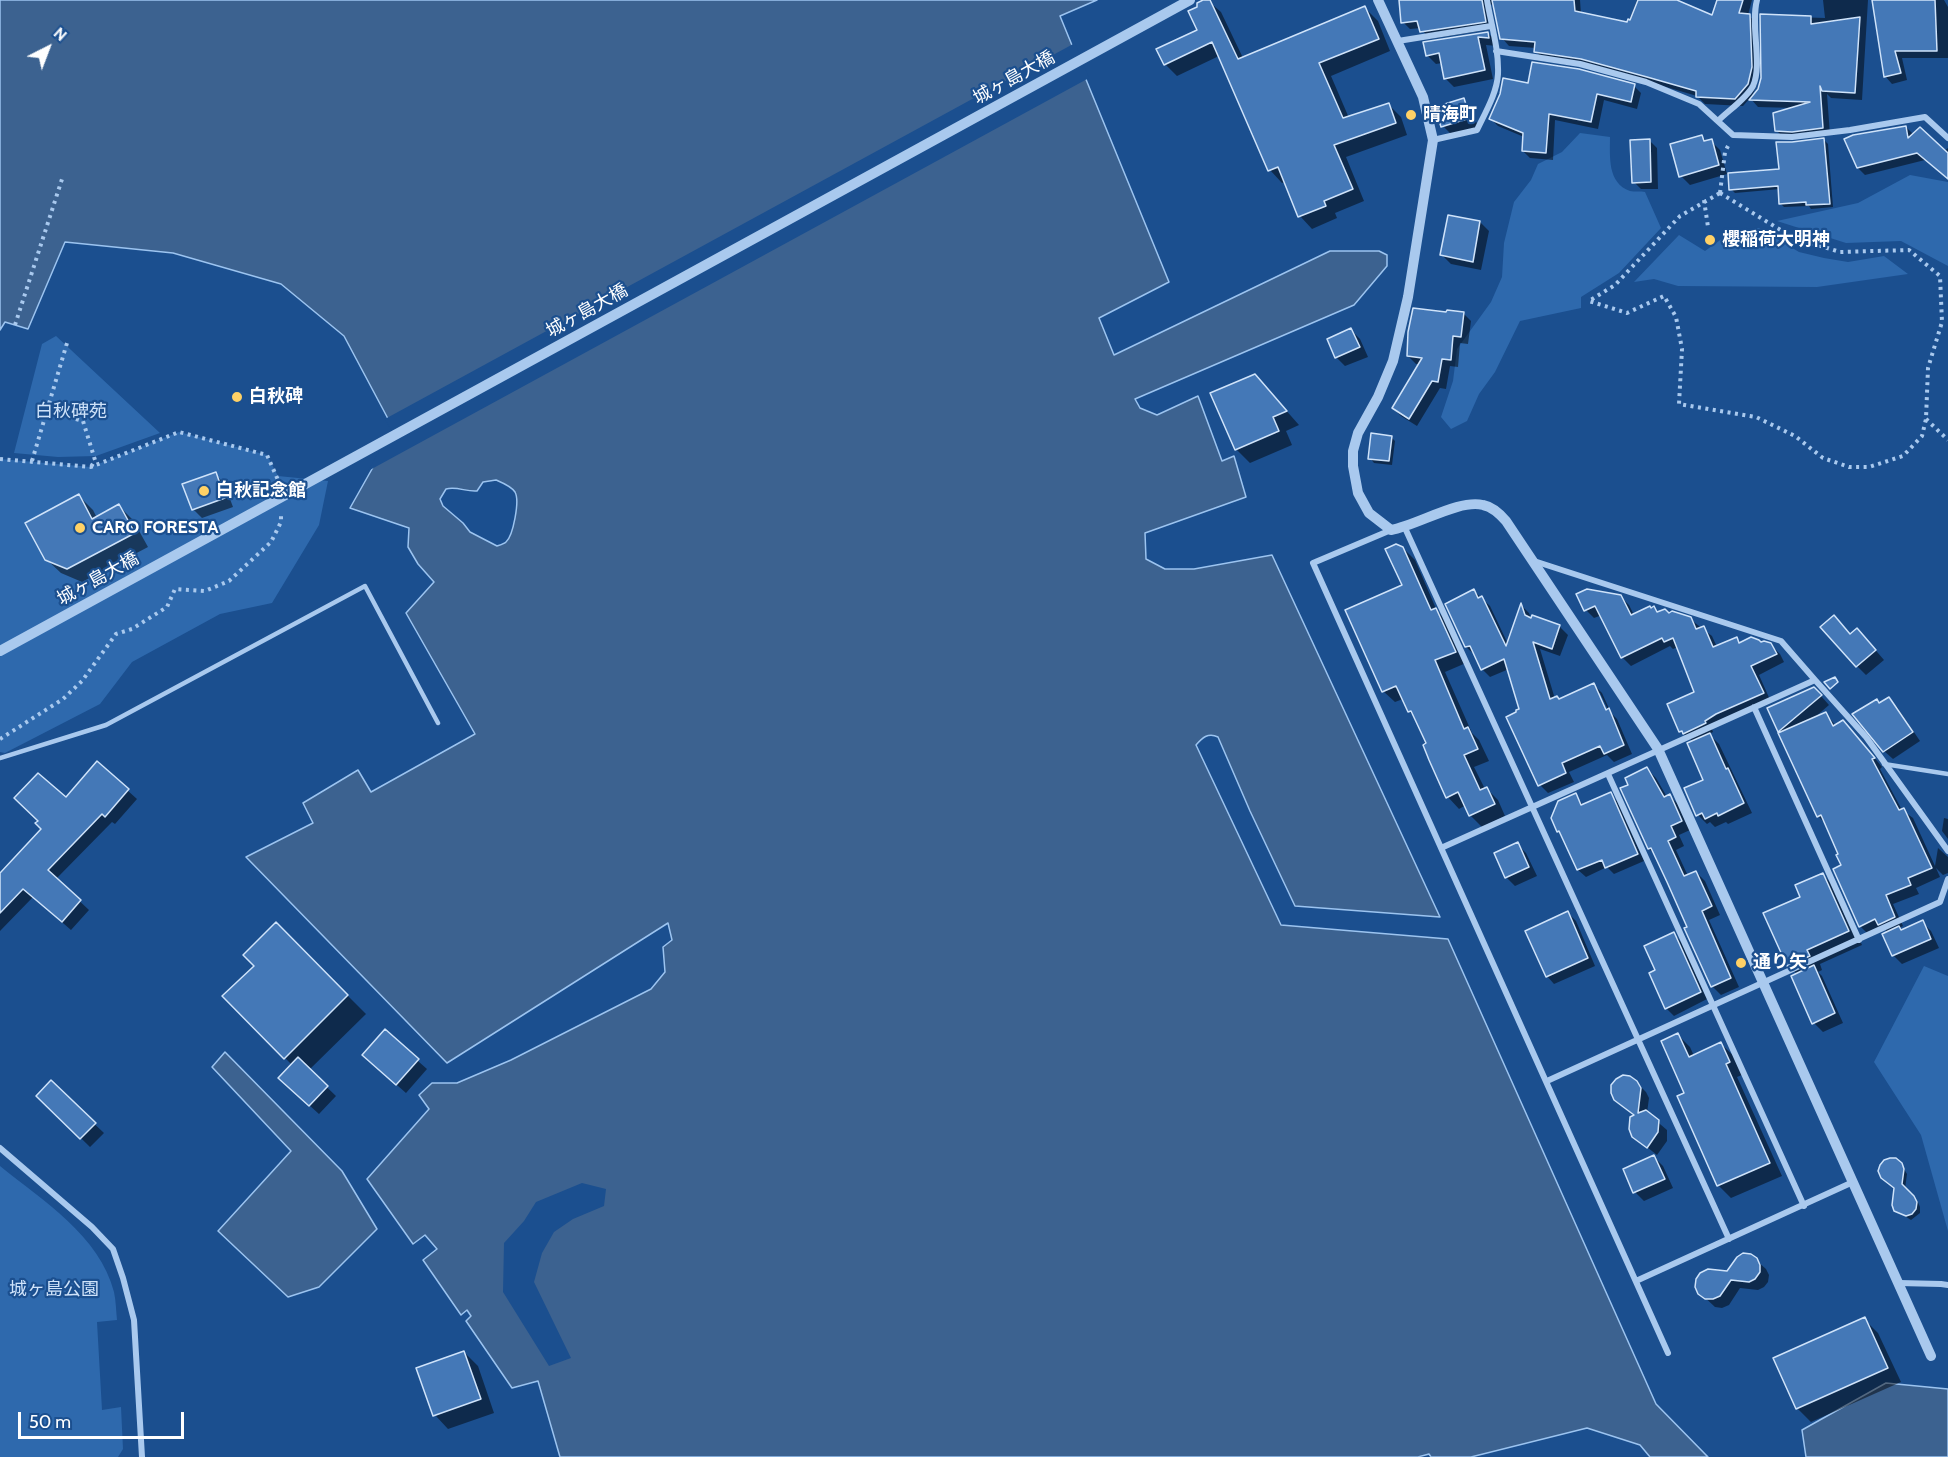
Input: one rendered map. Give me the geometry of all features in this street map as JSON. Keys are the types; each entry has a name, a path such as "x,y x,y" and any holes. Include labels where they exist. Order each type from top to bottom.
{"street":[{"name":"城ヶ島大橋","path":"0,651 1190,0"},
{"path":"1378,0 1423,96 1433,140 1408,297 1393,361 1378,397 1358,433 1353,451 1358,493 1369,513 1391,530"},
{"path":"1433,140 1477,130 1492,97 1498,75 1487,0"},
{"path":"1719,120 1753,86 1756,61 1754,36 1757,0"},
{"path":"1398,41 1491,26"},
{"path":"1496,51 1580,64 1646,82 1700,104 1734,135 1792,137 1925,117 1948,138"},
{"path":"1668,1353 1313,563 1391,530 1405,528 1463,505 1486,505 1506,521 1658,749 1931,1356"},
{"path":"1405,528 1729,1239"},
{"path":"1532,560 1781,641 1866,737 1948,851"},
{"path":"1441,848 1815,680"},
{"path":"1754,707 1859,940"},
{"path":"1608,774 1804,1206"},
{"path":"1547,1081 1940,902 1948,879"},
{"path":"0,1148 92,1227 113,1250 134,1320 142,1457"},
{"path":"1636,1281 1854,1182"},
{"path":"1899,1283 1948,1285"}],"lane":[{"path":"0,758 106,725 365,586 438,723"},
{"path":"1884,764 1948,774"}],"path":[{"path":"1720,193 1725,152 1734,135"},
{"path":"15,325 63,176"},
{"path":"1720,193 1792,237 1840,252 1909,250 1940,276 1942,322 1928,368 1923,436 1903,456 1869,467 1849,467 1823,458 1795,436 1756,417 1679,404 1682,350 1676,317 1664,296 1627,313 1588,301 1615,285 1680,216 1704,200 1720,193"},
{"path":"1704,200 1708,227"},
{"path":"32,461 67,343"},
{"path":"47,411 83,421 95,460 91,466"},
{"path":"1926,419 1948,440"},
{"path":"0,459 91,466 179,432 267,455 278,476 279,488"},
{"path":"0,739 63,699 82,681 116,634 132,629 167,607 175,589 205,591 229,581 271,542 281,522 280,511"}],"green space":[{"path":"1580,133 1610,137 1611,168 1617,182 1630,191 1645,192 1661,228 1619,273 1581,297 1581,308 1520,321 1495,372 1479,394 1467,421 1451,429 1441,417 1453,381 1457,349 1491,302 1502,277 1504,243 1514,202 1531,180 1538,164 1562,152"},
{"path":"1910,175 1948,182 1948,266 1901,241 1846,243 1777,221 1858,203"},
{"path":"1759,228 1799,252 1848,262 1884,256 1908,274 1817,287 1678,286 1654,279 1634,282 1679,235 1705,251 1730,233"},
{"name":"白秋碑苑","path":"56,336 160,433 96,456 58,457 14,453 42,344"},
{"path":"179,432 267,455 278,476 328,481 319,525 272,603 220,614 132,662 100,704 5,753 0,752 0,459 91,467"},
{"path":"1924,966 1948,976 1948,1231 1921,1135 1874,1062"},
{"name":"城ヶ島公園","path":"0,1166 68,1221 96,1253 107,1272 114,1292 117,1320 97,1322 102,1410 121,1407 123,1449 118,1457 0,1457"}],"shaded area":[{"path":"0,0 1097,0 1060,16 1169,282 1099,318 1114,355 1330,251 1379,251 1387,255 1387,266 1354,305 1135,399 1140,408 1157,415 1198,396 1222,461 1234,456 1246,497 1145,533 1146,559 1165,569 1194,569 1272,555 1440,917 1295,906 1218,737 1208,735 1196,745 1281,925 1448,939 1656,1404 1708,1457 1650,1457 1640,1445 1587,1428 1471,1457 1431,1457 1429,1454 1418,1457 560,1457 538,1381 512,1388 466,1321 471,1316 467,1310 461,1315 423,1260 437,1249 425,1235 413,1244 367,1179 429,1109 419,1095 432,1083 457,1083 511,1060 651,989 665,972 663,947 672,940 668,923 447,1063 246,857 313,823 303,803 358,770 371,792 475,734 406,613 434,582 418,564 408,547 409,528 350,508 394,430 344,336 281,284 173,253 65,242 28,329 5,322 0,330","holes":["496,480 515,492 517,503 509,538 505,543 497,546 470,532 443,506 440,499 446,489 477,491 483,482"]},
{"path":"225,1052 342,1171 377,1229 319,1287 288,1297 218,1231 291,1151 212,1067"},
{"path":"1886,1383 1948,1389 1948,1457 1806,1457 1802,1430"}],"pier":[{"path":"1075,43 1089,78 368,471 391,430 385,419"},
{"path":"582,1183 606,1189 604,1206 573,1219 554,1232 542,1253 534,1282 571,1358 549,1366 503,1292 504,1243 524,1221 536,1202"}],"building":[{"path":"1210,0 1238,59 1365,6 1379,39 1319,63 1343,118 1389,103 1396,123 1334,145 1353,189 1324,201 1326,206 1298,217 1278,167 1268,171 1212,42 1164,65 1156,49 1197,30 1188,11 1197,7 1197,3"},
{"path":"1399,0 1482,0 1486,22 1420,32 1417,21 1401,23"},
{"path":"1492,0 1574,0 1575,11 1627,22 1638,0 1677,0 1712,15 1717,0 1743,0 1739,13 1750,14 1752,67 1748,84 1735,99 1696,97 1696,91 1647,77 1581,59 1534,52 1535,42 1500,39"},
{"path":"1872,0 1935,0 1937,51 1895,51 1901,73 1884,77"},
{"path":"1760,14 1811,16 1811,24 1860,17 1855,93 1822,91 1820,86 1823,128 1792,132 1775,131 1773,113 1810,102 1749,100 1758,89 1761,78"},
{"path":"1488,32 1489,38 1478,37 1485,70 1444,79 1439,53 1426,56 1423,42"},
{"path":"1532,62 1579,69 1635,84 1631,102 1597,94 1591,122 1549,114 1546,153 1522,151 1523,133 1489,119 1500,94 1503,78 1528,83"},
{"path":"1464,98 1470,118 1441,127 1435,107"},
{"path":"1906,126 1908,138 1920,127 1948,153 1948,179 1917,153 1857,168 1844,139 1853,135"},
{"path":"1702,135 1704,141 1712,139 1719,165 1679,177 1670,144"},
{"path":"1824,138 1830,204 1806,205 1806,202 1779,204 1778,186 1729,190 1728,173 1779,169 1776,142"},
{"path":"1650,139 1651,182 1632,183 1630,140"},
{"path":"1448,215 1480,221 1473,262 1440,255"},
{"path":"1413,308 1464,312 1461,337 1453,336 1451,360 1442,359 1438,382 1432,381 1409,419 1392,408 1422,358 1407,356 1408,332"},
{"path":"1351,328 1360,347 1335,358 1327,339"},
{"path":"1255,374 1287,411 1273,417 1279,431 1235,450 1210,393"},
{"path":"1371,433 1392,436 1389,461 1368,459"},
{"name":"白秋記念館","path":"216,472 225,498 192,510 182,484"},
{"name":"CARO FORESTA","path":"79,494 92,519 119,504 135,533 67,569 45,560 25,523"},
{"path":"1396,544 1403,547 1431,610 1436,608 1456,652 1435,660 1464,729 1468,727 1478,749 1464,755 1480,790 1487,787 1495,804 1469,816 1458,792 1446,798 1423,745 1426,743 1396,686 1382,692 1345,610 1402,585 1385,549"},
{"path":"1474,589 1478,598 1482,596 1506,646 1521,603 1525,615 1531,618 1532,615 1560,625 1552,649 1533,642 1550,699 1557,696 1559,699 1594,683 1606,710 1609,708 1624,745 1604,754 1600,746 1562,763 1566,773 1538,786 1506,717 1519,709 1504,659 1481,670 1470,646 1465,647 1445,604"},
{"path":"1587,589 1621,595 1631,615 1654,606 1657,612 1665,609 1669,613 1672,611 1691,617 1696,629 1704,626 1713,647 1737,637 1739,643 1751,637 1761,642 1771,643 1777,654 1751,666 1764,693 1716,714 1705,721 1706,723 1683,734 1682,731 1679,732 1667,704 1694,692 1673,638 1664,642 1662,638 1621,658 1595,606 1584,611 1576,594"},
{"path":"1834,615 1850,634 1857,628 1876,650 1856,667 1820,627"},
{"path":"1835,677 1838,682 1830,689 1824,682"},
{"path":"1814,687 1822,695 1778,732 1767,708"},
{"path":"1889,697 1913,732 1883,752 1852,714 1877,699 1879,703"},
{"path":"1826,712 1833,726 1843,720 1875,758 1872,759 1899,810 1904,808 1932,868 1908,878 1911,885 1886,895 1895,917 1878,925 1875,919 1859,927 1833,869 1841,865 1836,855 1838,854 1821,815 1817,817 1778,733"},
{"path":"1710,733 1744,803 1718,816 1717,813 1705,819 1702,813 1696,816 1684,788 1703,780 1687,743"},
{"path":"97,761 129,789 105,817 102,814 48,870 81,900 62,922 23,889 0,913 0,873 41,829 35,823 38,821 14,798 38,773 66,797"},
{"path":"1647,767 1664,797 1670,794 1682,821 1671,826 1676,837 1668,841 1684,876 1696,871 1712,906 1702,911 1731,978 1711,987 1684,928 1687,927 1667,882 1651,848 1648,849 1620,788 1628,785 1625,778"},
{"path":"1611,792 1638,854 1605,868 1602,860 1577,870 1551,818 1558,801 1576,793 1581,805"},
{"path":"1518,842 1529,867 1505,878 1494,853"},
{"path":"1823,873 1849,931 1807,950 1810,956 1787,966 1763,913 1800,897 1795,885"},
{"path":"1568,911 1588,958 1546,977 1525,931"},
{"path":"1923,920 1931,939 1892,956 1882,934 1899,926 1901,930"},
{"path":"276,922 348,995 284,1059 222,996 254,966 243,955"},
{"path":"1674,932 1701,992 1665,1009 1649,973 1655,970 1644,946"},
{"path":"1814,965 1835,1013 1812,1024 1791,976"},
{"path":"385,1029 419,1059 396,1085 362,1055"},
{"path":"1678,1033 1689,1057 1721,1042 1730,1062 1726,1064 1770,1163 1717,1186 1677,1096 1684,1093 1661,1041"},
{"path":"298,1057 328,1086 309,1106 278,1078"},
{"path":"1623,1075 1630,1076 1637,1081 1641,1088 1638,1113 1646,1110 1659,1120 1658,1132 1647,1148 1632,1137 1629,1129 1630,1117 1634,1115 1614,1100 1611,1093 1611,1085"},
{"path":"51,1080 96,1123 80,1139 36,1096"},
{"path":"1654,1155 1665,1179 1633,1193 1623,1169"},
{"path":"1896,1158 1902,1163 1904,1169 1902,1184 1917,1202 1916,1209 1912,1214 1906,1216 1894,1211 1892,1205 1894,1188 1881,1178 1878,1171 1884,1160"},
{"path":"1743,1253 1757,1258 1760,1272 1755,1279 1749,1282 1731,1280 1720,1296 1713,1299 1705,1299 1698,1294 1695,1287 1700,1273 1708,1269 1727,1271 1737,1257"},
{"path":"1865,1317 1888,1368 1796,1409 1773,1358"},
{"path":"464,1351 481,1399 433,1416 416,1368"}],"place":[{"name":"晴海町","path":"1411,115"},
{"name":"櫻稲荷大明神","path":"1710,240"},
{"name":"白秋碑","path":"237,397"},
{"name":"白秋記念館","path":"204,491"},
{"name":"CARO FORESTA","path":"80,528"},
{"name":"通り矢","path":"1741,963"}]}
